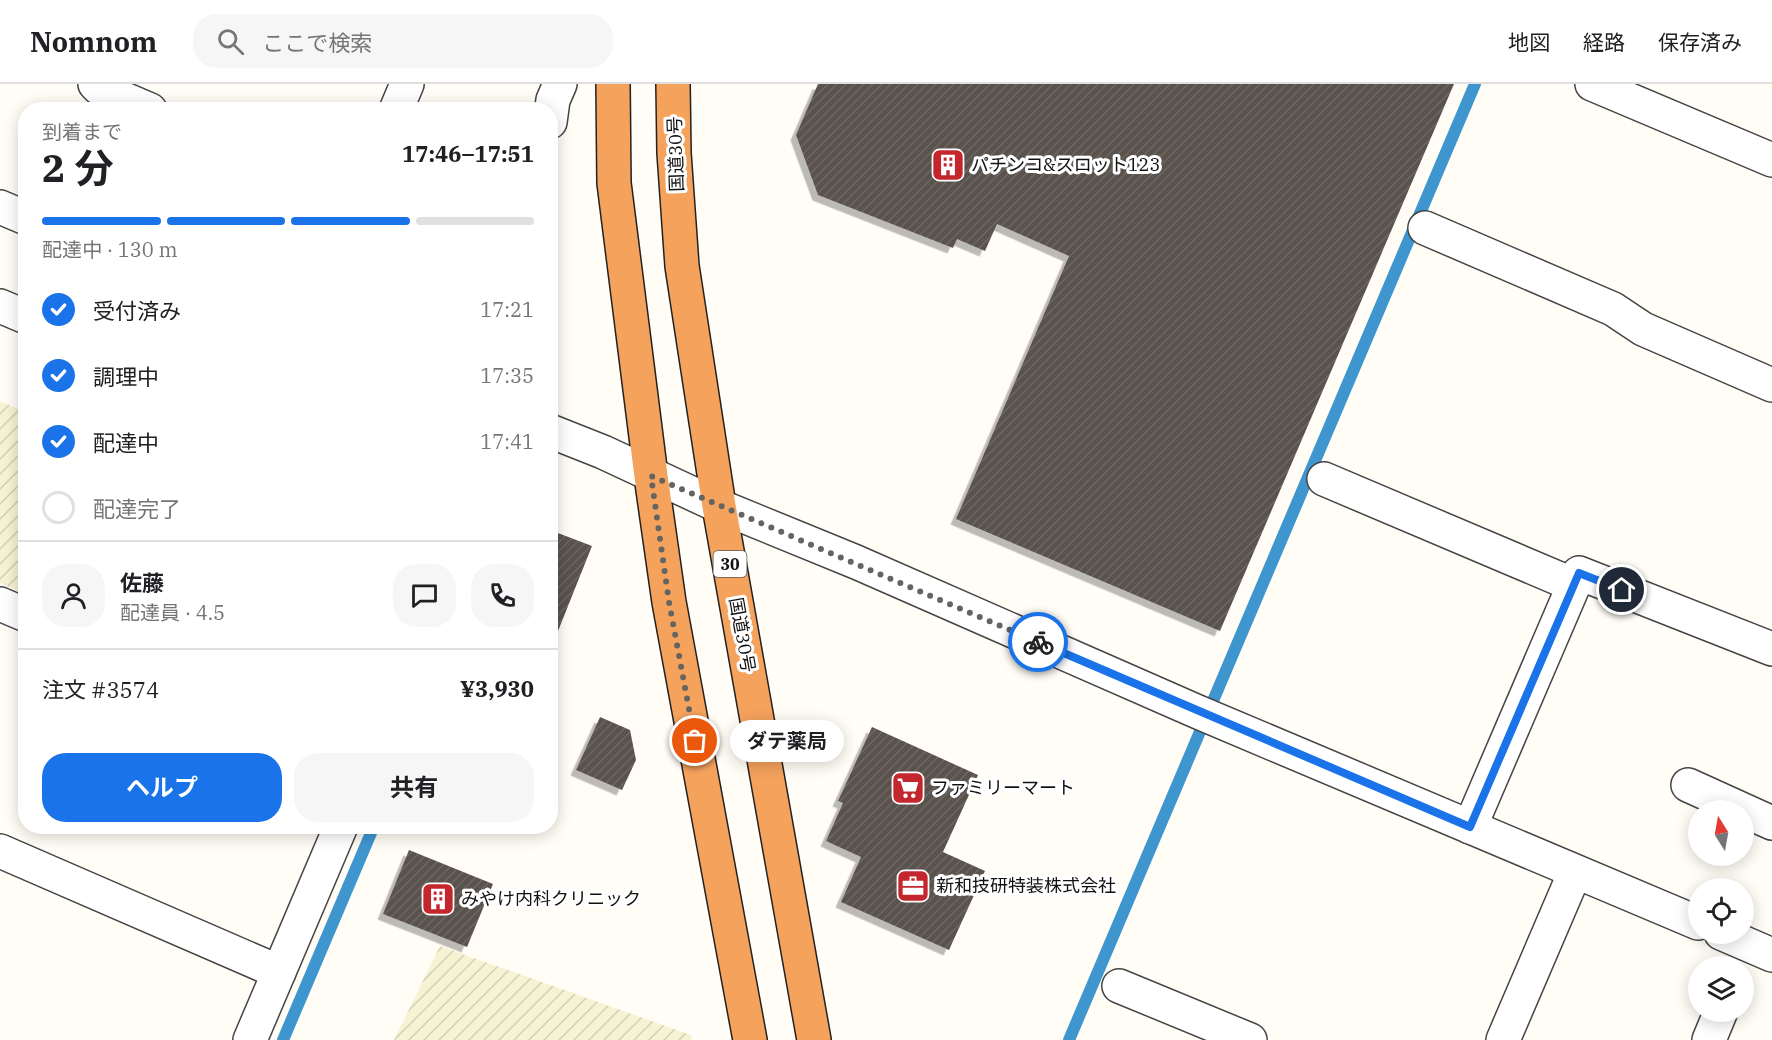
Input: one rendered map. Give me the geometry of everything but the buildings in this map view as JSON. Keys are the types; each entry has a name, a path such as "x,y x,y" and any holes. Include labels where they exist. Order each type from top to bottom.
{"highway":[{"path":"613,84 614,183 669,602 750,1040"},
{"name":"国道30号","path":"674,84 674,153 682,266 719,506 814,1040"}],"street":[{"path":"95,84 99,88 131,102"},
{"path":"399,102 407,84"},
{"path":"553,102 560,84"},
{"path":"1592,84 1772,160"},
{"path":"0,207 18,215"},
{"path":"1425,228 1613,309 1643,328 1772,385"},
{"path":"0,306 18,314"},
{"path":"558,434 603,452 719,506 856,562 1206,715 1688,919"},
{"path":"1324,479 1574,585"},
{"path":"1470,827 1579,573 1772,650"},
{"path":"0,604 18,612"},
{"path":"1688,785 1772,823"},
{"path":"250,1040 338,834"},
{"path":"0,851 279,972"},
{"path":"1503,1040 1575,872"},
{"path":"1119,986 1250,1040"},
{"path":"1709,1040 1716,1022"}],"shaded area":[{"path":"0,401 18,409 18,591 0,583"},
{"path":"440,946 691,1035 692,1040 394,1040"}],"waterway":[{"path":"1069,1040 1475,84"},
{"path":"283,1040 371,834"}],"way so far":[{"path":"695,741 669,602 651,476 1038,642"}],"place":[{"name":"パチンコ&スロット123","path":"948,165"},
{"name":"ダテ薬局","path":"695,741"},
{"name":"ファミリーマート","path":"908,788"},
{"name":"新和技研特装株式会社","path":"913,886"},
{"name":"みやけ内科クリニック","path":"438,899"}],"route":[{"path":"1038,642 1470,827 1579,573 1622,590"}]}
